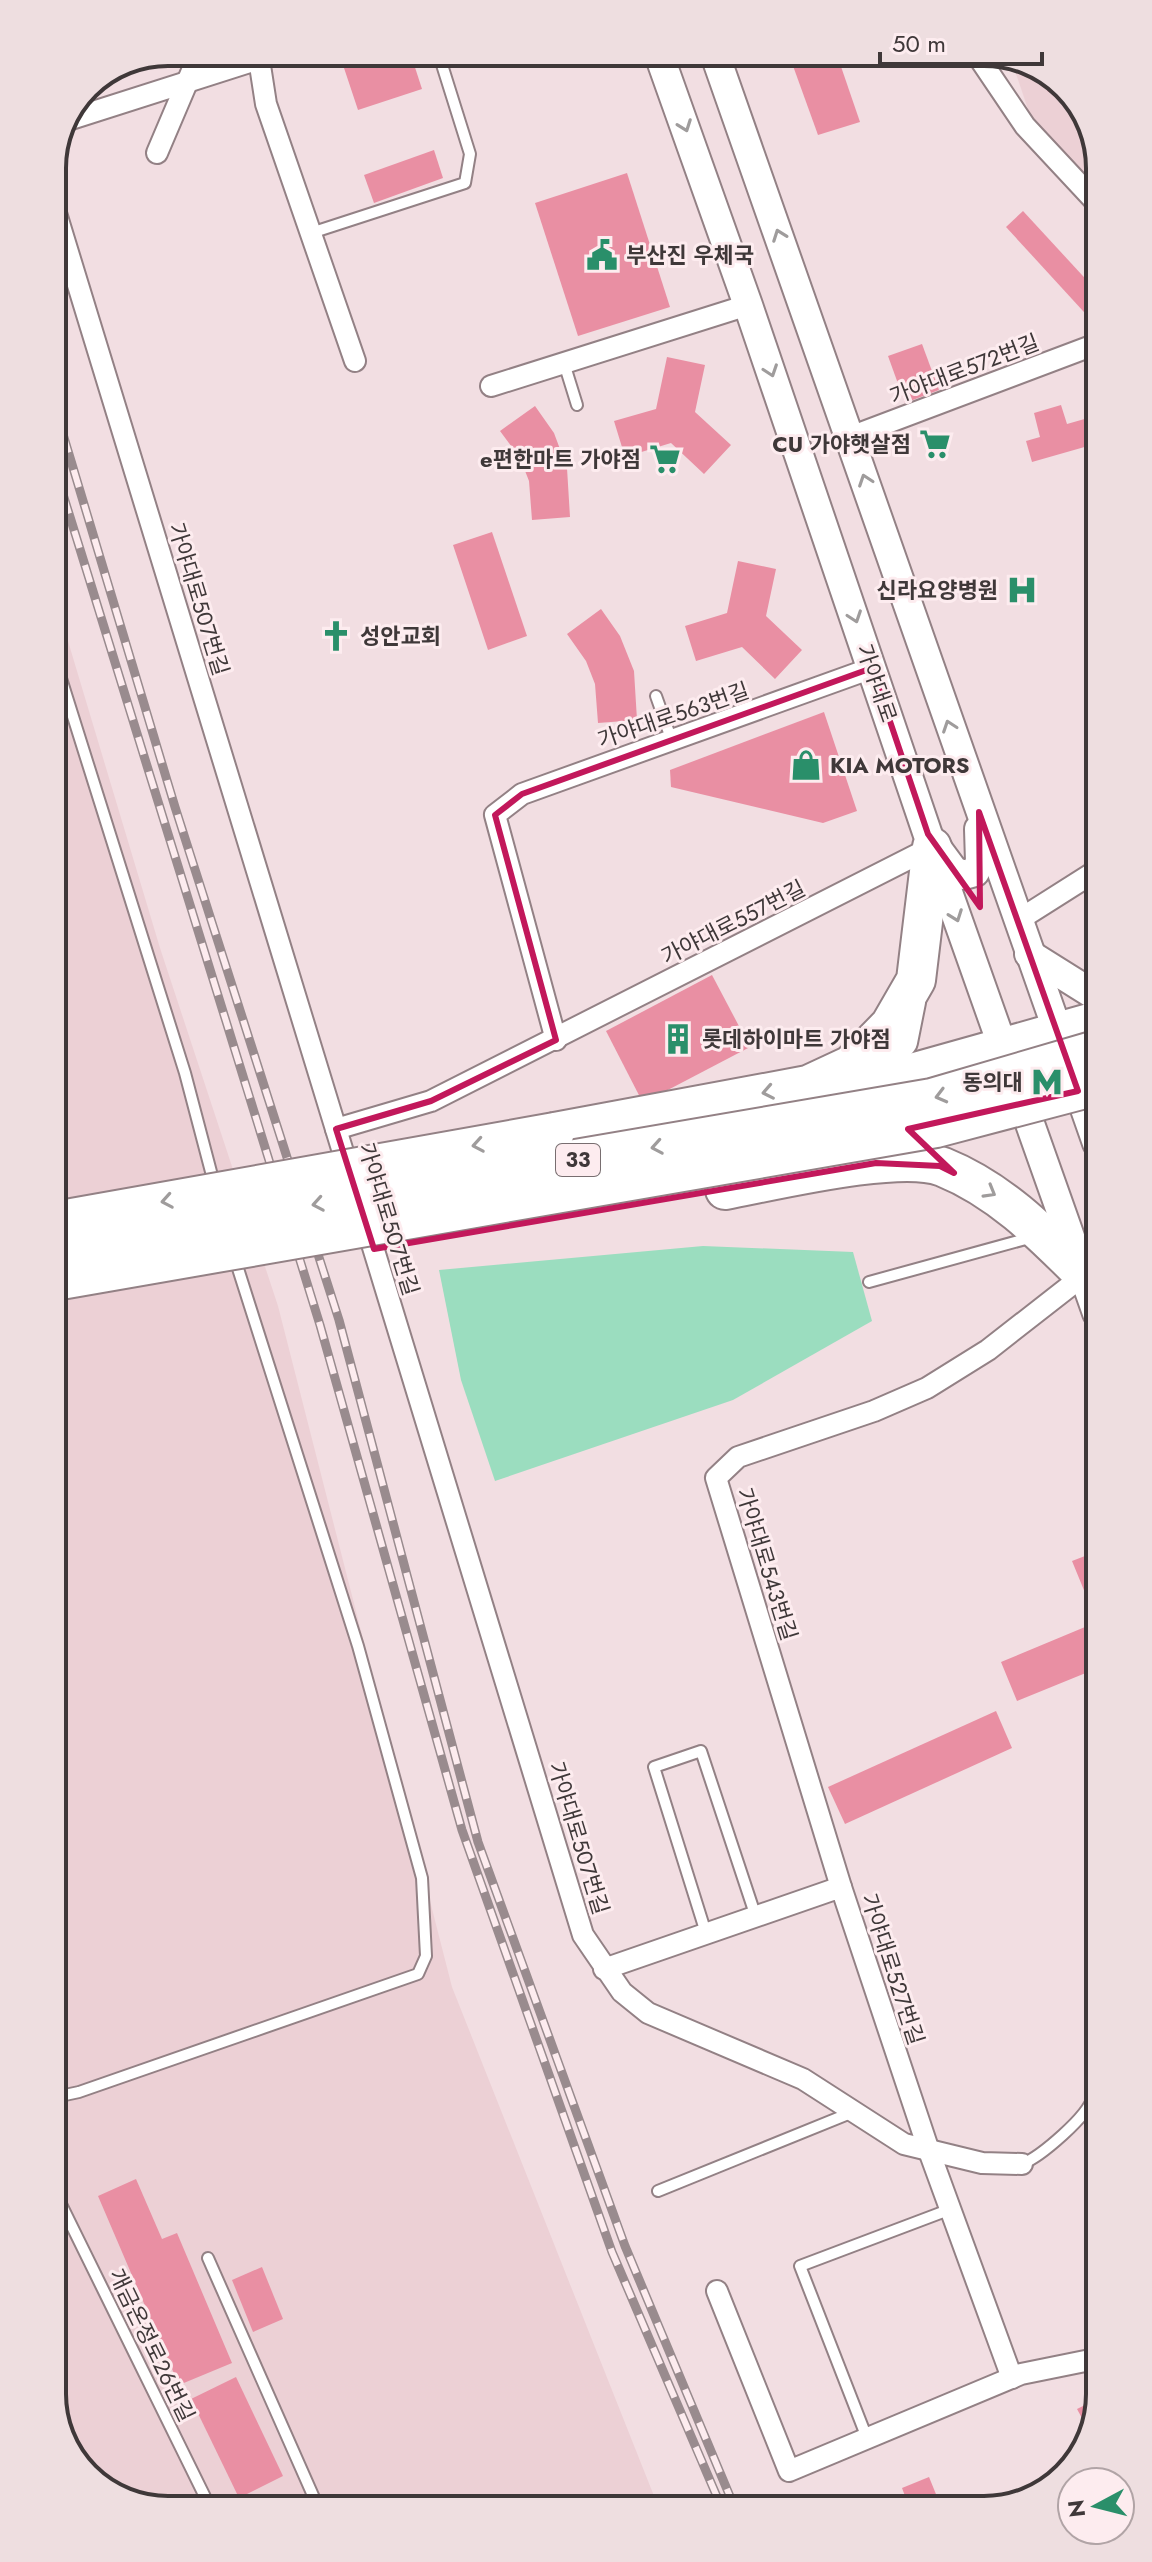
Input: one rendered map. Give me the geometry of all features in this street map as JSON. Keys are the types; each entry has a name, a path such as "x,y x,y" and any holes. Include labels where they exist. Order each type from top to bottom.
{"highway":[{"path":"66,1219 808,1085 851,1065 890,1025 916,980 929,897 930,841"},
{"name":"33","path":"66,1246 932,1098 1086,1053"},
{"name":"33","path":"66,1279 1086,1100"},
{"path":"66,1303 876,1163 940,1166 996,1195 1043,1234 1084,1275"}],"main road":[{"name":"가야대로","path":"663,66 748,305 930,841 1086,1281"},
{"path":"719,66 1017,921 1056,1029 1086,1087"},
{"path":"930,841 954,871 964,875 975,872 980,862 979,812"},
{"path":"1029,954 1086,990"},
{"path":"872,1079 903,1042 916,980"},
{"path":"1086,1019 872,1079 836,1099 717,1149 1026,1116 1086,1101"},
{"path":"807,1140 930,1150 954,1173"}],"street":[{"path":"157,153 194,66"},
{"path":"81,116 236,66"},
{"path":"260,66 266,104 355,361"},
{"path":"984,66 1025,126 1086,191"},
{"name":"가야대로507번길","path":"66,246 583,1935 622,1992 648,2013 803,2079 904,2144 982,2163 1022,2164"},
{"path":"491,386 748,305"},
{"name":"가야대로572번길","path":"850,437 1086,348"},
{"name":"가야대로563번길","path":"556,1040 495,815 522,794 872,668"},
{"name":"가야대로557번길","path":"336,1129 431,1101 556,1040 930,841"},
{"path":"1017,921 1086,877"},
{"name":"가야대로543번길","path":"841,1887 716,1478 738,1457 847,1421 927,1388 988,1350 1084,1275"},
{"name":"가야대로527번길","path":"604,1969 841,1887 929,2151"},
{"path":"929,2151 1012,2378"},
{"path":"717,2291 789,2471 1012,2378 1086,2361"}],"lane":[{"path":"311,233 465,183 470,154 442,66"},
{"path":"564,363 577,405"},
{"path":"66,695 185,1073 244,1293 358,1646 422,1878 426,1956 418,1974 66,2095"},
{"path":"656,696 672,741"},
{"path":"869,1282 1043,1234"},
{"path":"706,1933 654,1767 701,1751 756,1917"},
{"path":"1022,2164 1035,2159 1086,2108"},
{"path":"658,2191 854,2111"},
{"path":"867,2438 800,2266 951,2209"},
{"name":"개금온정로26번길","path":"66,2214 205,2496"},
{"path":"208,2258 313,2496"}],"highlighted area":[{"path":"872,668 928,834 980,907 979,812 1078,1091 908,1129 954,1173 940,1166 876,1163 374,1249 336,1129 431,1101 556,1040 495,815 522,794"}],"shaded area":[{"path":"1015,72 1046,87 1069,111 1081,135 1086,183 1033,124"},
{"path":"66,634 160,948 278,1306 452,1987 654,2496 161,2496 135,2491 106,2475 83,2451 71,2427 66,2394"}],"green space":[{"path":"703,1246 853,1252 872,1321 733,1400 495,1481 461,1380 439,1270"}],"building":[{"path":"343,66 415,66 422,89 358,110"},
{"path":"793,66 841,66 860,122 818,135"},
{"path":"434,150 443,178 374,203 364,175"},
{"name":"부산진 우체국","path":"627,173 670,307 578,336 535,203"},
{"path":"1023,211 1086,279 1086,314 1006,227"},
{"path":"922,344 939,390 905,403 888,356"},
{"path":"667,357 705,365 695,412 731,445 704,474 671,443 625,457 614,421 656,409"},
{"path":"1061,405 1067,424 1086,419 1086,447 1032,462 1026,441 1040,437 1034,413"},
{"path":"535,406 554,433 567,468 570,517 532,520 529,481 520,458 500,431"},
{"path":"492,532 527,636 488,650 453,545"},
{"path":"738,561 776,569 766,616 802,650 775,679 742,647 696,661 685,626 727,613"},
{"path":"601,609 620,636 634,671 637,720 598,723 595,684 586,661 567,634"},
{"path":"824,712 857,811 823,823 671,787 670,770"},
{"name":"롯데하이마트 가야점","path":"712,975 750,1047 643,1103 606,1031"},
{"path":"1086,1556 1086,1595 1072,1561"},
{"path":"1086,1627 1086,1673 1017,1701 1001,1662"},
{"path":"996,1711 1012,1748 845,1824 828,1787"},
{"path":"136,2179 162,2239 177,2233 232,2363 179,2385 98,2196"},
{"path":"262,2267 283,2319 253,2332 232,2280"},
{"path":"236,2377 283,2476 238,2496 191,2399"},
{"path":"1085,2405 1083,2420 1077,2409"},
{"path":"929,2477 937,2496 905,2496 902,2488"}],"railway":[{"path":"66,444 175,807 339,1320 478,1842 625,2246 730,2496"},
{"path":"66,504 320,1325 462,1830 612,2252 717,2496"}],"place":[{"name":"부산진 우체국","path":"602,255"},
{"name":"CU 가야햇살점","path":"935,444"},
{"name":"e편한마트 가야점","path":"665,459"},
{"name":"신라요양병원","path":"1022,590"},
{"name":"성안교회","path":"336,636"},
{"name":"KIA MOTORS","path":"806,765"},
{"name":"롯데하이마트 가야점","path":"678,1039"},
{"name":"동의대","path":"1047,1082"}]}
